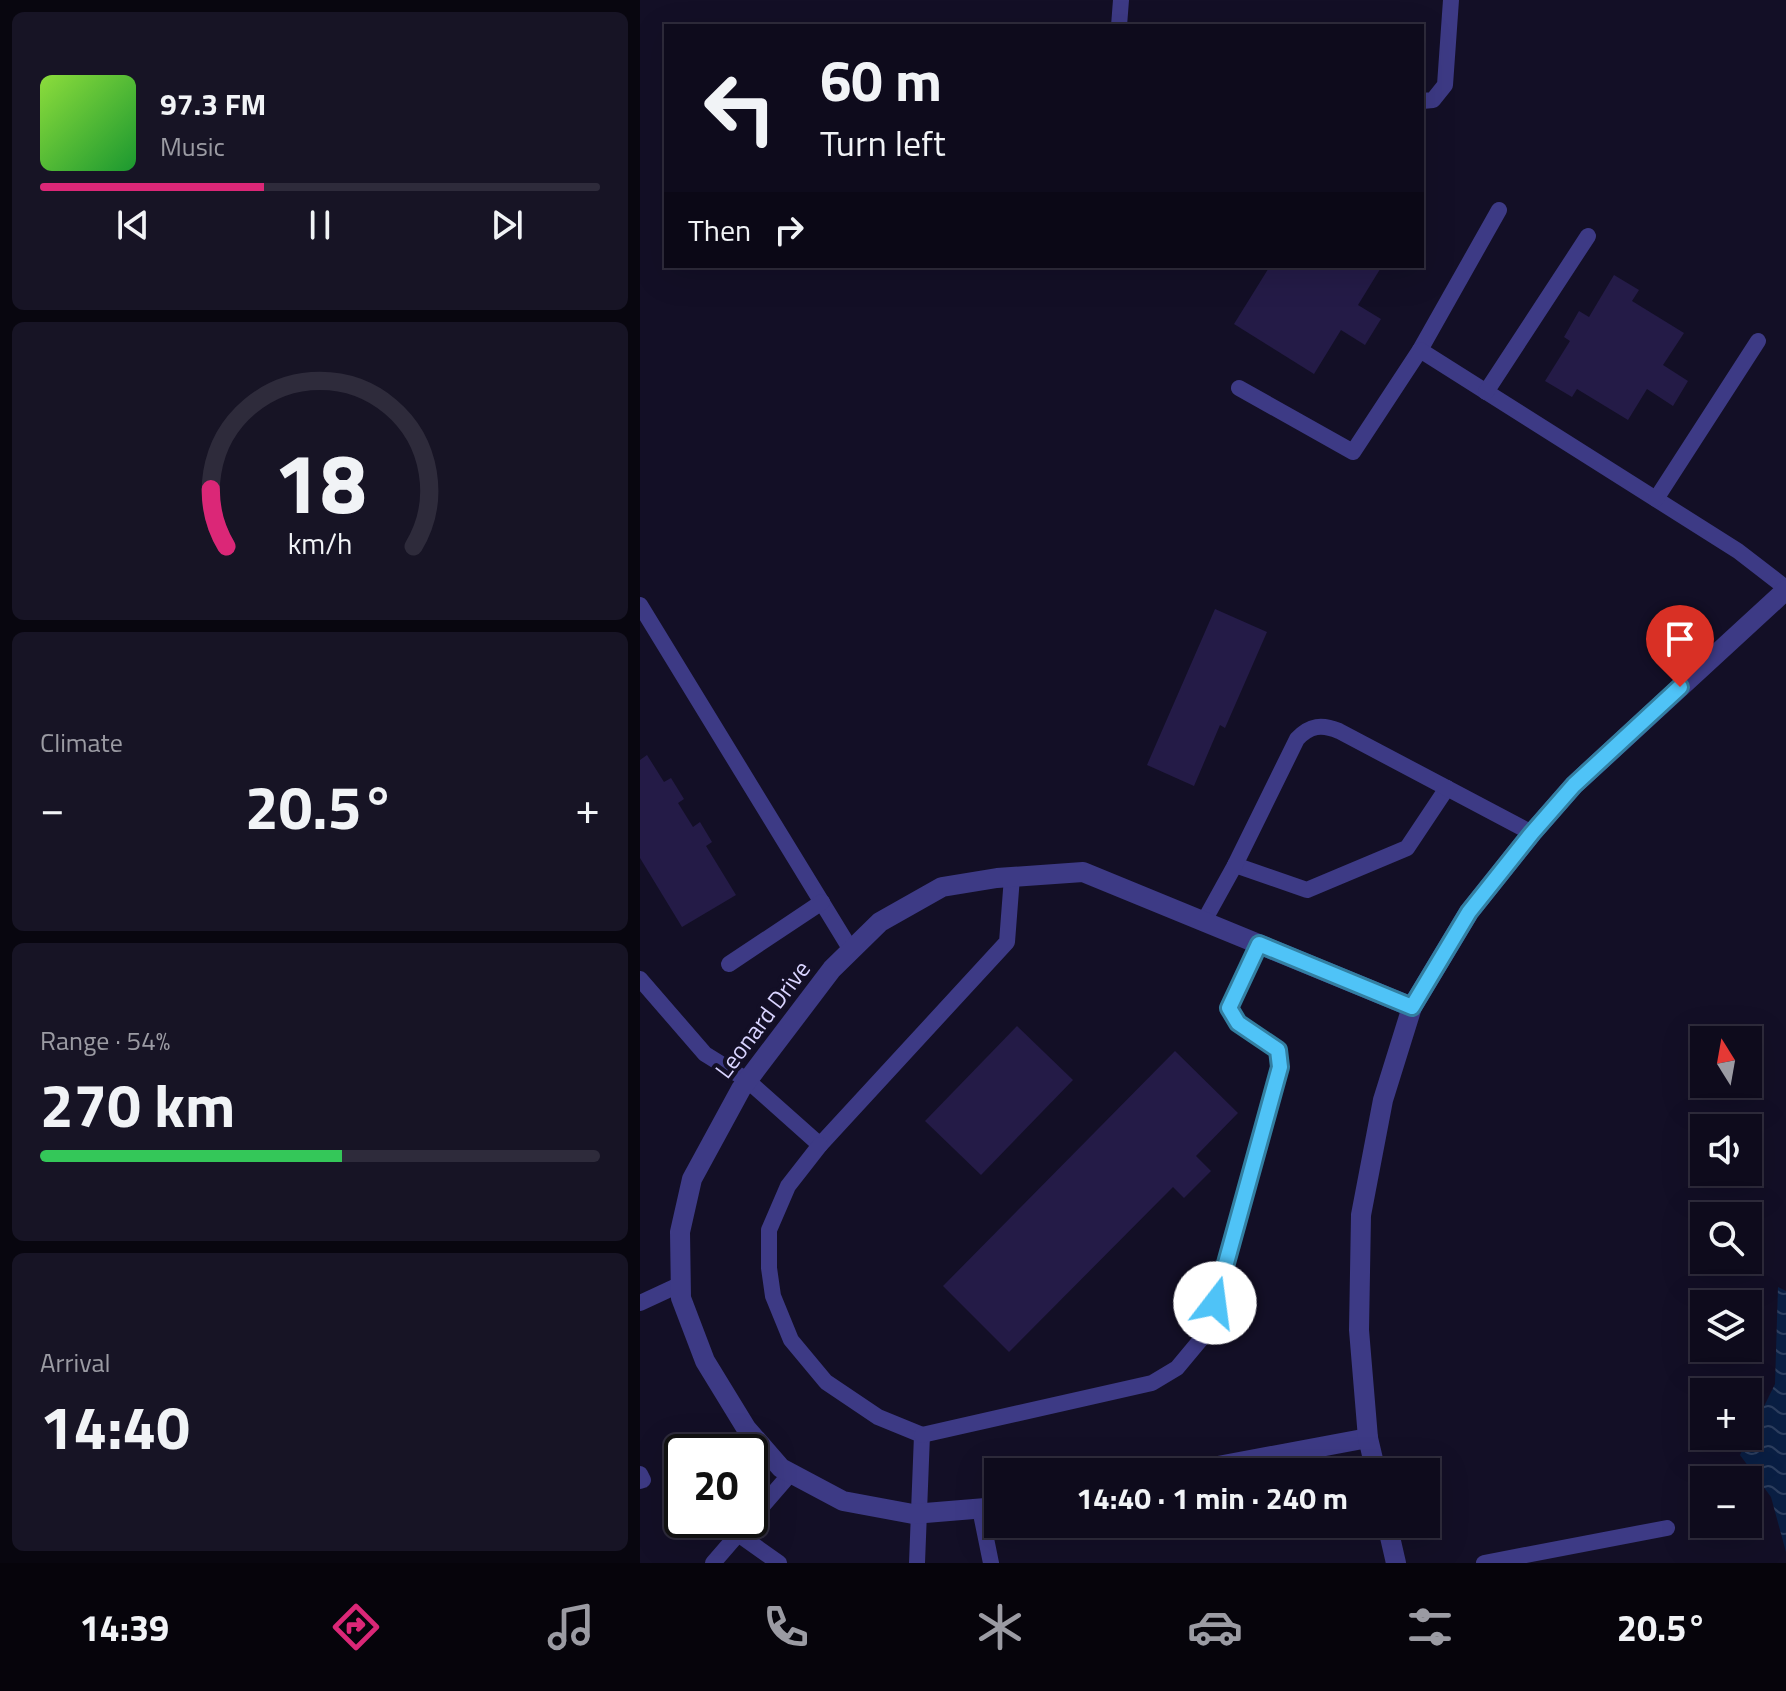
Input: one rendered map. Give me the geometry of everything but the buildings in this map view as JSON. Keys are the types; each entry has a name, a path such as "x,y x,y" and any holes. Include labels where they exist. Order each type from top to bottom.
{"street":[{"path":"1373,1458 1368,1438 1359,1330 1361,1215 1383,1100 1412,1007 1469,912 1574,785 1786,589"},
{"name":"Leonard Drive","path":"984,1508 918,1514 843,1501 781,1468 746,1428 705,1361 681,1298 680,1232 692,1179 747,1080 832,969 880,922 942,887 1012,877 1083,872 1412,1007"},
{"path":"1261,1458 1368,1438"},
{"path":"1390,1538 1396,1563"}],"lane":[{"path":"1119,24 1121,0"},
{"path":"1424,101 1433,100 1445,85 1451,0"},
{"path":"1239,388 1353,452 1420,350 1499,210"},
{"path":"1486,392 1588,236"},
{"path":"1656,499 1758,341"},
{"path":"1420,350 1738,551 1786,589"},
{"path":"640,605 851,950"},
{"path":"1204,921 1297,739 1304,731 1316,726 1339,731 1532,833"},
{"path":"1235,865 1307,890 1407,848 1447,788"},
{"path":"1012,877 1007,942 820,1145 788,1186 769,1230 773,1296 791,1340 826,1382 878,1417 922,1435 1152,1383 1177,1368 1207,1332 1280,1067 1278,1050 1238,1023 1229,1008 1259,944"},
{"path":"729,964 822,902"},
{"path":"640,979 705,1054 747,1080 820,1145"},
{"path":"640,1303 681,1284"},
{"path":"917,1563 922,1435"},
{"path":"768,1499 791,1473"},
{"path":"640,1474 643,1480 640,1481"},
{"path":"1484,1563 1667,1528"},
{"path":"713,1563 735,1538"},
{"path":"744,1538 779,1563"},
{"path":"990,1538 991,1563"}],"water":[{"path":"1778,1287 1786,1291 1786,1552 1771,1497 1762,1485 1762,1466 1748,1466 1740,1455 1742,1450 1762,1450 1762,1410 1775,1384"}],"route":[{"path":"1215,1303 1280,1067 1278,1050 1238,1023 1229,1008 1259,944 1412,1007 1469,912 1532,833 1574,785 1680,687"}]}
